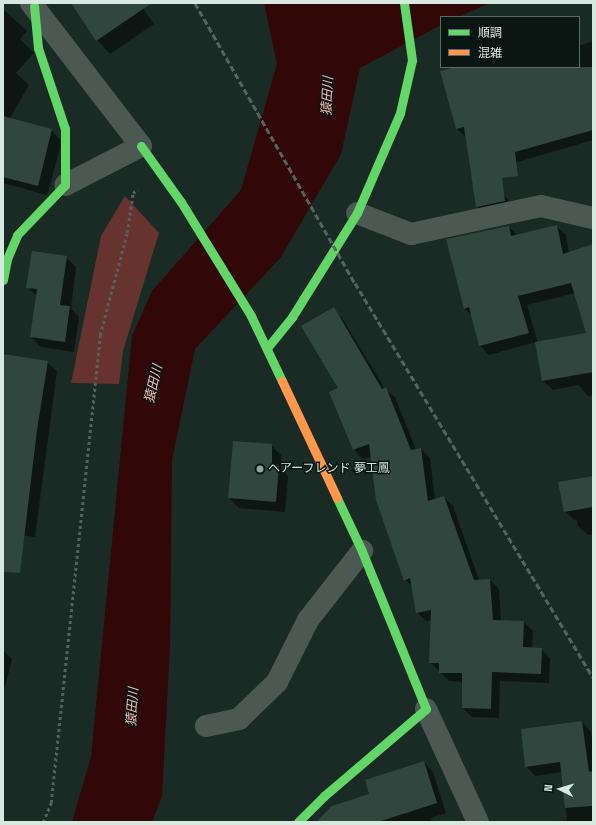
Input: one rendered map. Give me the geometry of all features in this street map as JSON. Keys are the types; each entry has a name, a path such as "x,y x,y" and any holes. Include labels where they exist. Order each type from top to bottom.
{"street":[{"path":"267,348 292,317 357,213 400,113 412,60 404,3"},
{"path":"33,4 161,172 251,316 362,551 426,709 478,822"},
{"path":"33,4 38,48 65,129 65,185"},
{"path":"3,280 7,260 17,235 65,185 141,146"},
{"path":"357,213 411,234 541,206 593,218"},
{"path":"206,726 239,720 277,682 308,620 362,551"},
{"path":"298,822 324,796 426,709"}],"path":[{"path":"43,822 51,803 100,335 127,233 133,193 161,172"}],"shaded area":[{"path":"125,196 159,233 123,351 119,384 71,383 101,236"}],"water":[{"name":"猿田川","path":"264,3 490,3 460,16 440,16 440,26 360,68 341,154 281,257 195,349 172,460 170,647 162,796 152,822 72,822 91,757 132,336 152,291 241,190 277,64"}],"building":[{"path":"71,3 152,3 96,41"},
{"path":"593,67 593,130 515,152 518,176 502,178 505,201 476,207 464,127 456,129 440,71 451,68"},
{"path":"3,116 52,129 38,186 3,177"},
{"path":"557,225 563,254 593,244 593,372 542,381 535,342 586,333 571,283 518,296 529,333 479,346 469,307 464,309 446,239 509,226 511,236"},
{"path":"32,251 67,256 60,305 70,306 65,342 30,337 37,289 26,288"},
{"path":"334,307 382,389 386,387 411,450 421,448 428,501 444,496 474,580 490,579 493,620 524,621 523,647 542,648 541,674 492,672 491,709 462,708 462,673 439,673 439,663 429,663 431,610 416,613 410,578 404,581 376,500 369,444 353,450 329,392 338,388 301,326"},
{"path":"3,354 48,361 37,430 20,573 3,572"},
{"path":"233,441 272,444 272,465 279,466 276,502 228,498"},
{"path":"593,476 593,507 564,512 558,482"},
{"path":"582,721 589,772 593,771 593,806 565,808 560,762 525,767 521,729"},
{"path":"424,761 437,803 378,822 316,822 332,806 369,794 365,780"}],"railway":[{"path":"195,3 355,283 593,677"}],"traffic: fast":[{"path":"267,348 292,317 357,213 400,113 412,60 404,3"},
{"path":"3,280 7,259 17,235 65,185 65,129 38,48 34,6"},
{"path":"141,146 181,202 251,316 282,381"},
{"path":"298,822 324,796 426,709 362,551 337,498"}],"traffic: slow":[{"path":"282,381 337,498"}],"place":[{"name":"ヘアーフレンド 夢工鳳","path":"260,469"}]}
